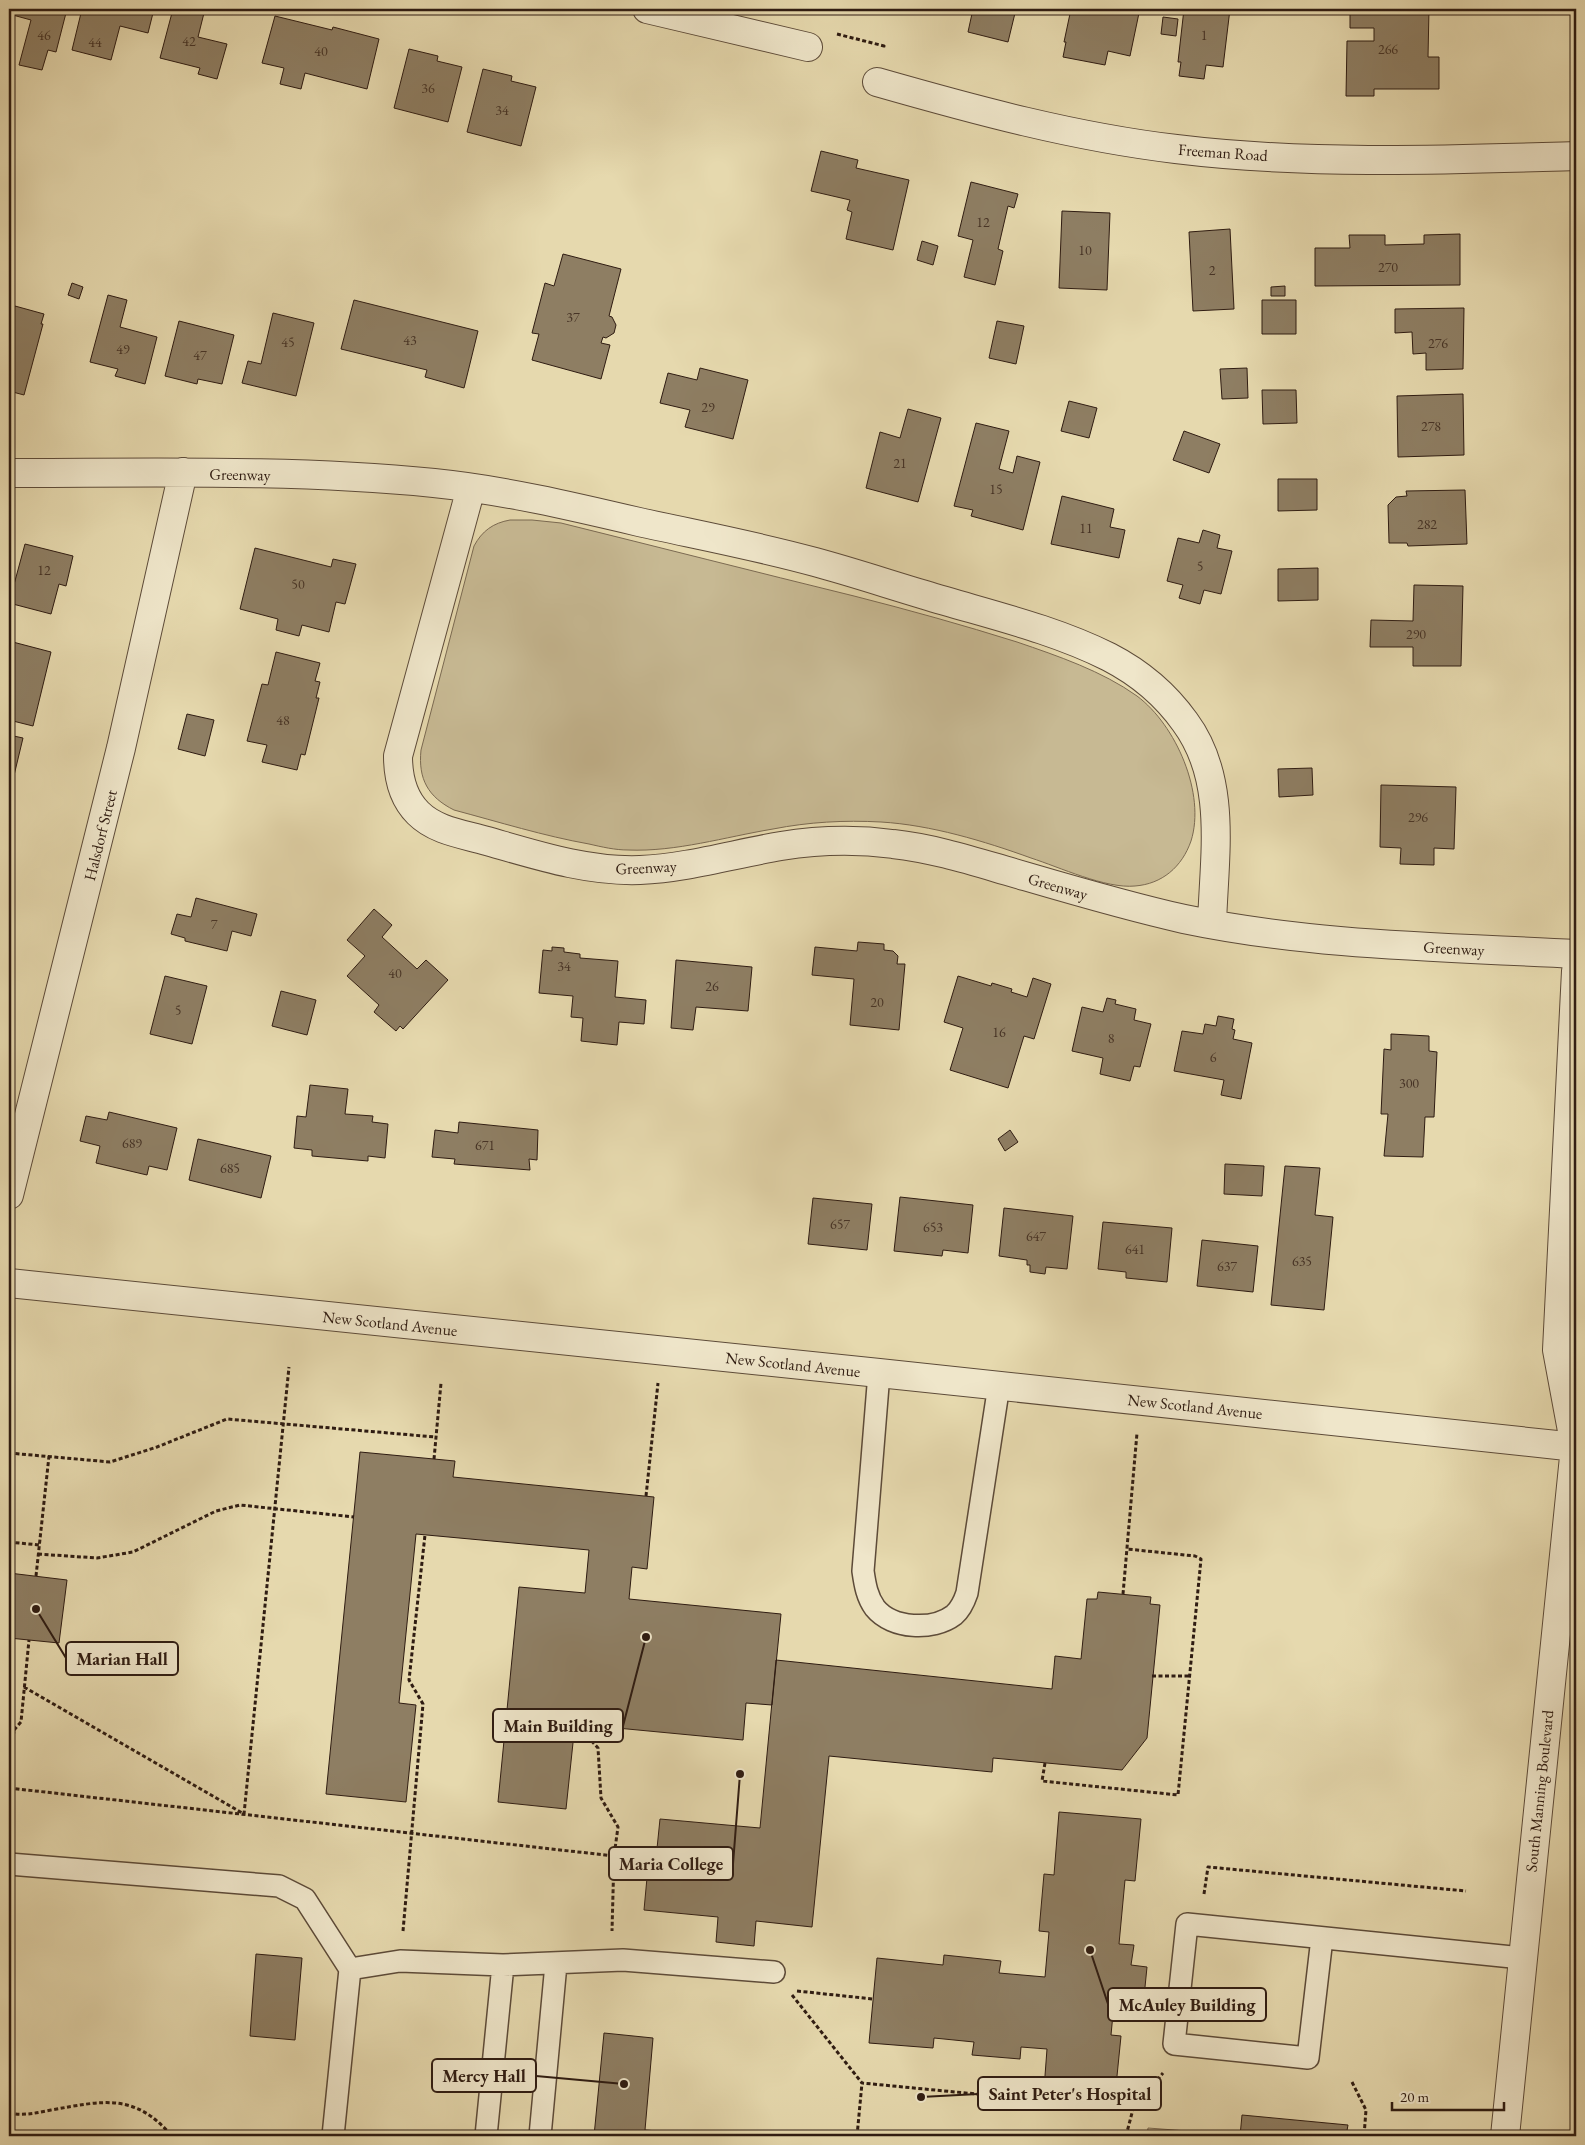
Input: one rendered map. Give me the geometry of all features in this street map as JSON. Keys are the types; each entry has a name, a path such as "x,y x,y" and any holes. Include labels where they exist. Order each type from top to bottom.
{"street":[{"path":"647,9 808,47"},
{"name":"Freeman Road","path":"877,82 980,111 1067,131 1176,149 1274,156 1374,159 1576,156"},
{"name":"Greenway","path":"9,473 183,472 326,475 401,480 470,488 558,503 814,561 1034,627 1085,646 1134,671 1157,689 1173,707 1197,741 1208,764 1216,808 1212,924"},
{"name":"Halsdorf Street","path":"9,1195 121,748 183,472"},
{"name":"Greenway","path":"470,488 398,756 398,773 403,790 418,812 431,823 447,830 535,855 604,869 634,870 673,867 785,845 814,842 870,841 943,853 1108,900 1212,924 1262,933 1323,940 1576,954"},
{"name":"South Manning Boulevard","path":"1505,2136 1576,1446 1557,1350 1576,971"},
{"name":"New Scotland Avenue","path":"9,1283 1576,1446"}],"lane":[{"path":"879,1372 863,1572 866,1590 876,1609 884,1616 910,1625 938,1623 955,1614 964,1604 999,1385"},
{"path":"9,1864 279,1886 304,1899 350,1969 333,2136"},
{"path":"1322,1938 1308,2058 1174,2044 1187,1924 1522,1958"},
{"path":"350,1969 400,1962 502,1965 611,1960 774,1972"},
{"path":"540,2136 556,1964"},
{"path":"486,2136 502,1965"}],"path":[{"path":"808,47 813,28 884,46 877,82"},
{"path":"646,1496 662,1350"},
{"path":"244,1814 289,1367"},
{"path":"434,1459 441,1383"},
{"path":"1123,1594 1140,1400"},
{"path":"9,1452 110,1462 157,1447 227,1419 436,1438"},
{"path":"36,1576 48,1456"},
{"path":"38,1554 97,1558 133,1552 216,1511 240,1505 354,1516"},
{"path":"400,1962 422,1704 409,1680 425,1535"},
{"path":"9,1542 39,1545"},
{"path":"1045,1763 1042,1781 1178,1795 1201,1559 1196,1556 1127,1549"},
{"path":"9,1778 14,1730 21,1722 29,1640"},
{"path":"1152,1676 1190,1676"},
{"path":"24,1687 244,1814"},
{"path":"9,1729 14,1730"},
{"path":"587,1736 598,1748 601,1798 618,1828 614,1856 611,1960"},
{"path":"9,1788 614,1856"},
{"path":"856,2136 862,2083 789,1990 873,1999"},
{"path":"1126,2136 1133,2109 1167,2067"},
{"path":"1352,2082 1366,2110 1364,2136"},
{"path":"862,2083 1133,2109"},
{"path":"9,2113 22,2116 94,2102 128,2104 160,2122 172,2136"}],"shaded area":[{"path":"510,520 561,523 875,601 1017,642 1064,659 1109,679 1137,696 1151,709 1164,724 1175,742 1191,782 1194,803 1195,822 1187,850 1170,873 1162,878 1145,885 1123,886 1097,881 976,840 919,826 854,821 813,823 664,849 623,850 555,837 454,810 437,799 427,786 421,770 421,750 474,546 489,528"},
{"path":"1148,2128 1240,2135 1147,2136"}],"building":[{"path":"9,9 67,9 56,52 48,50 42,70 19,65 31,20 9,14"},
{"path":"82,9 101,12 102,9 154,9 148,33 120,26 111,60 72,50"},
{"path":"173,9 205,9 198,37 227,44 217,79 198,74 200,68 160,58"},
{"path":"973,9 1016,9 1008,42 968,32"},
{"path":"1071,9 1122,9 1139,13 1130,56 1108,51 1105,65 1063,57"},
{"path":"1184,9 1230,9 1223,67 1206,65 1204,79 1179,76 1181,62 1178,62"},
{"path":"1350,9 1429,9 1428,57 1439,57 1439,89 1374,89 1374,96 1346,96 1347,41 1374,41 1374,28 1350,28"},
{"path":"275,16 332,30 333,27 379,39 367,89 305,73 301,89 280,84 284,68 262,63"},
{"path":"1163,17 1178,19 1176,36 1161,34"},
{"path":"409,49 438,56 437,61 462,67 448,122 394,108"},
{"path":"483,69 512,76 511,81 536,87 521,146 467,132"},
{"path":"821,151 858,160 856,168 909,180 893,250 846,239 852,212 847,210 850,200 811,191"},
{"path":"971,182 1018,194 1014,208 1008,206 998,249 1003,251 995,285 964,277 973,240 958,236"},
{"path":"1062,211 1110,213 1107,290 1059,288"},
{"path":"1230,229 1234,309 1193,311 1189,232"},
{"path":"1460,234 1460,285 1315,286 1315,248 1350,248 1349,235 1385,235 1385,245 1424,244 1424,235"},
{"path":"922,241 938,246 933,265 917,260"},
{"path":"563,254 621,269 609,316 612,317 616,325 614,333 606,338 603,337 601,343 610,345 601,379 532,360 539,334 532,333 545,283 554,286"},
{"path":"72,283 83,287 79,299 68,295"},
{"path":"1285,286 1285,296 1271,296 1271,287"},
{"path":"108,295 127,300 120,327 157,337 145,384 115,376 118,369 90,362"},
{"path":"354,300 478,331 464,388 425,377 427,370 341,349"},
{"path":"1262,300 1296,300 1296,334 1262,334"},
{"path":"15,306 44,314 24,395 9,391 9,316 12,316"},
{"path":"1464,308 1463,369 1426,370 1426,353 1413,354 1412,332 1395,333 1395,309"},
{"path":"273,313 314,323 296,396 242,383 248,361 261,364"},
{"path":"179,321 234,335 222,384 198,379 197,384 165,376"},
{"path":"997,321 1024,326 1016,364 989,358"},
{"path":"700,368 748,380 733,439 685,427 690,410 660,403 668,373 697,380"},
{"path":"1247,368 1248,398 1222,399 1220,369"},
{"path":"1262,390 1296,390 1297,423 1263,424"},
{"path":"1463,394 1464,455 1398,457 1397,396"},
{"path":"1069,401 1097,408 1089,438 1061,431"},
{"path":"908,409 941,418 918,502 866,488 880,432 900,438"},
{"path":"976,423 1009,431 999,469 1013,473 1017,456 1040,462 1023,530 971,516 973,510 954,506"},
{"path":"1184,431 1220,444 1209,473 1173,460"},
{"path":"1278,479 1317,479 1317,510 1278,511"},
{"path":"1465,490 1467,544 1408,546 1407,543 1389,543 1388,505 1396,497 1407,496 1406,491"},
{"path":"1062,496 1114,509 1110,527 1125,530 1119,558 1051,544"},
{"path":"1203,530 1220,535 1217,548 1232,551 1221,594 1204,590 1200,604 1179,598 1183,585 1167,581 1178,538 1199,543"},
{"path":"25,544 73,556 66,586 59,584 51,614 9,603"},
{"path":"255,548 331,567 333,559 356,564 345,604 336,602 329,632 302,625 299,636 276,630 278,619 240,609"},
{"path":"1318,568 1318,600 1278,601 1278,569"},
{"path":"1414,585 1463,586 1461,666 1413,666 1413,647 1370,647 1371,620 1413,621"},
{"path":"9,641 51,652 33,726 9,720"},
{"path":"276,652 320,663 315,681 320,682 316,698 319,698 305,755 301,754 297,770 262,762 267,745 247,741 262,684 268,685"},
{"path":"187,714 214,720 205,756 178,749"},
{"path":"9,735 23,738 11,788 9,788"},
{"path":"1312,768 1313,795 1279,797 1278,769"},
{"path":"1381,785 1456,787 1454,849 1434,848 1434,865 1400,864 1401,848 1380,847"},
{"path":"196,898 257,914 251,936 232,931 227,951 185,941 185,938 171,934 177,914 191,917"},
{"path":"374,909 392,925 382,937 417,969 426,960 448,980 403,1029 400,1026 396,1031 374,1012 379,1005 347,976 365,956 347,940"},
{"path":"858,942 884,944 884,950 893,951 898,956 897,964 905,964 899,1030 850,1025 854,979 812,975 815,947 857,951"},
{"path":"552,947 564,948 564,952 580,954 580,958 618,961 615,997 646,1000 644,1024 619,1022 617,1045 581,1041 583,1018 571,1017 573,996 539,993 543,950 552,951"},
{"path":"676,960 752,967 748,1011 696,1007 693,1030 671,1028"},
{"path":"165,976 207,986 192,1044 150,1034"},
{"path":"958,976 991,986 992,983 1012,989 1011,992 1027,997 1033,978 1051,984 1034,1039 1024,1036 1008,1088 950,1070 963,1028 944,1022"},
{"path":"281,991 316,1000 307,1035 272,1026"},
{"path":"1107,998 1116,1000 1115,1004 1136,1009 1134,1020 1151,1024 1140,1067 1134,1066 1130,1081 1100,1074 1103,1058 1072,1051 1082,1007 1103,1012"},
{"path":"1218,1016 1234,1019 1232,1029 1235,1030 1233,1039 1252,1043 1241,1099 1221,1095 1224,1080 1174,1071 1182,1031 1203,1034 1205,1024 1216,1026"},
{"path":"1391,1034 1429,1036 1429,1051 1437,1052 1434,1117 1425,1117 1423,1157 1384,1156 1388,1114 1381,1114 1384,1049 1391,1050"},
{"path":"310,1085 348,1089 345,1114 373,1116 372,1122 388,1124 385,1158 368,1156 368,1161 312,1156 312,1150 294,1148 297,1116 306,1117"},
{"path":"109,1112 177,1128 167,1170 149,1166 147,1175 96,1163 100,1146 80,1141 86,1116 107,1120"},
{"path":"459,1122 538,1130 537,1160 529,1159 530,1170 454,1164 455,1159 432,1157 435,1130 458,1133"},
{"path":"1010,1130 1018,1142 1005,1151 998,1139"},
{"path":"198,1139 271,1156 261,1198 189,1180"},
{"path":"1225,1164 1264,1166 1262,1196 1224,1194"},
{"path":"1285,1166 1320,1168 1315,1215 1333,1217 1324,1310 1271,1305"},
{"path":"900,1197 973,1205 968,1253 943,1250 942,1256 894,1251"},
{"path":"813,1198 872,1204 867,1250 808,1244"},
{"path":"1004,1208 1073,1216 1067,1269 1046,1267 1045,1274 1030,1272 1030,1265 1027,1265 1027,1260 999,1256"},
{"path":"1103,1222 1172,1228 1167,1282 1126,1278 1126,1272 1098,1269"},
{"path":"1202,1240 1258,1246 1253,1292 1197,1286"},
{"path":"360,1452 455,1461 453,1477 654,1497 647,1569 632,1567 629,1599 781,1614 772,1705 746,1703 743,1740 575,1724 566,1809 498,1802 519,1587 585,1593 589,1550 416,1534 399,1703 416,1705 406,1802 326,1794"},
{"path":"9,1573 67,1580 59,1643 9,1638"},
{"path":"1098,1592 1151,1597 1150,1604 1160,1605 1147,1738 1122,1770 993,1758 992,1772 829,1756 812,1927 756,1921 754,1946 716,1942 718,1917 644,1910 648,1867 655,1868 660,1819 760,1828 776,1660 1052,1689 1055,1656 1081,1659 1087,1599 1097,1599"},
{"path":"1059,1812 1141,1819 1135,1881 1125,1880 1119,1944 1134,1945 1131,1965 1147,1967 1144,1997 1129,1996 1127,2016 1113,2014 1111,2035 1121,2036 1115,2096 1044,2089 1047,2049 1021,2047 1020,2059 972,2055 974,2042 934,2038 933,2048 869,2043 877,1958 943,1965 944,1955 1001,1961 999,1973 1045,1977 1049,1932 1039,1931 1044,1874 1054,1875"},
{"path":"256,1954 302,1958 295,2040 250,2036"},
{"path":"604,2033 653,2038 645,2130 685,2133 684,2136 594,2136"},
{"path":"1242,2115 1348,2125 1346,2136 1240,2136"}],"place":[{"name":"Marian Hall","path":"36,1609"},
{"name":"Main Building","path":"646,1637"},
{"name":"Maria College","path":"740,1774"},
{"name":"McAuley Building","path":"1090,1950"},
{"name":"Mercy Hall","path":"624,2084"},
{"name":"Saint Peter's Hospital","path":"921,2097"}]}
